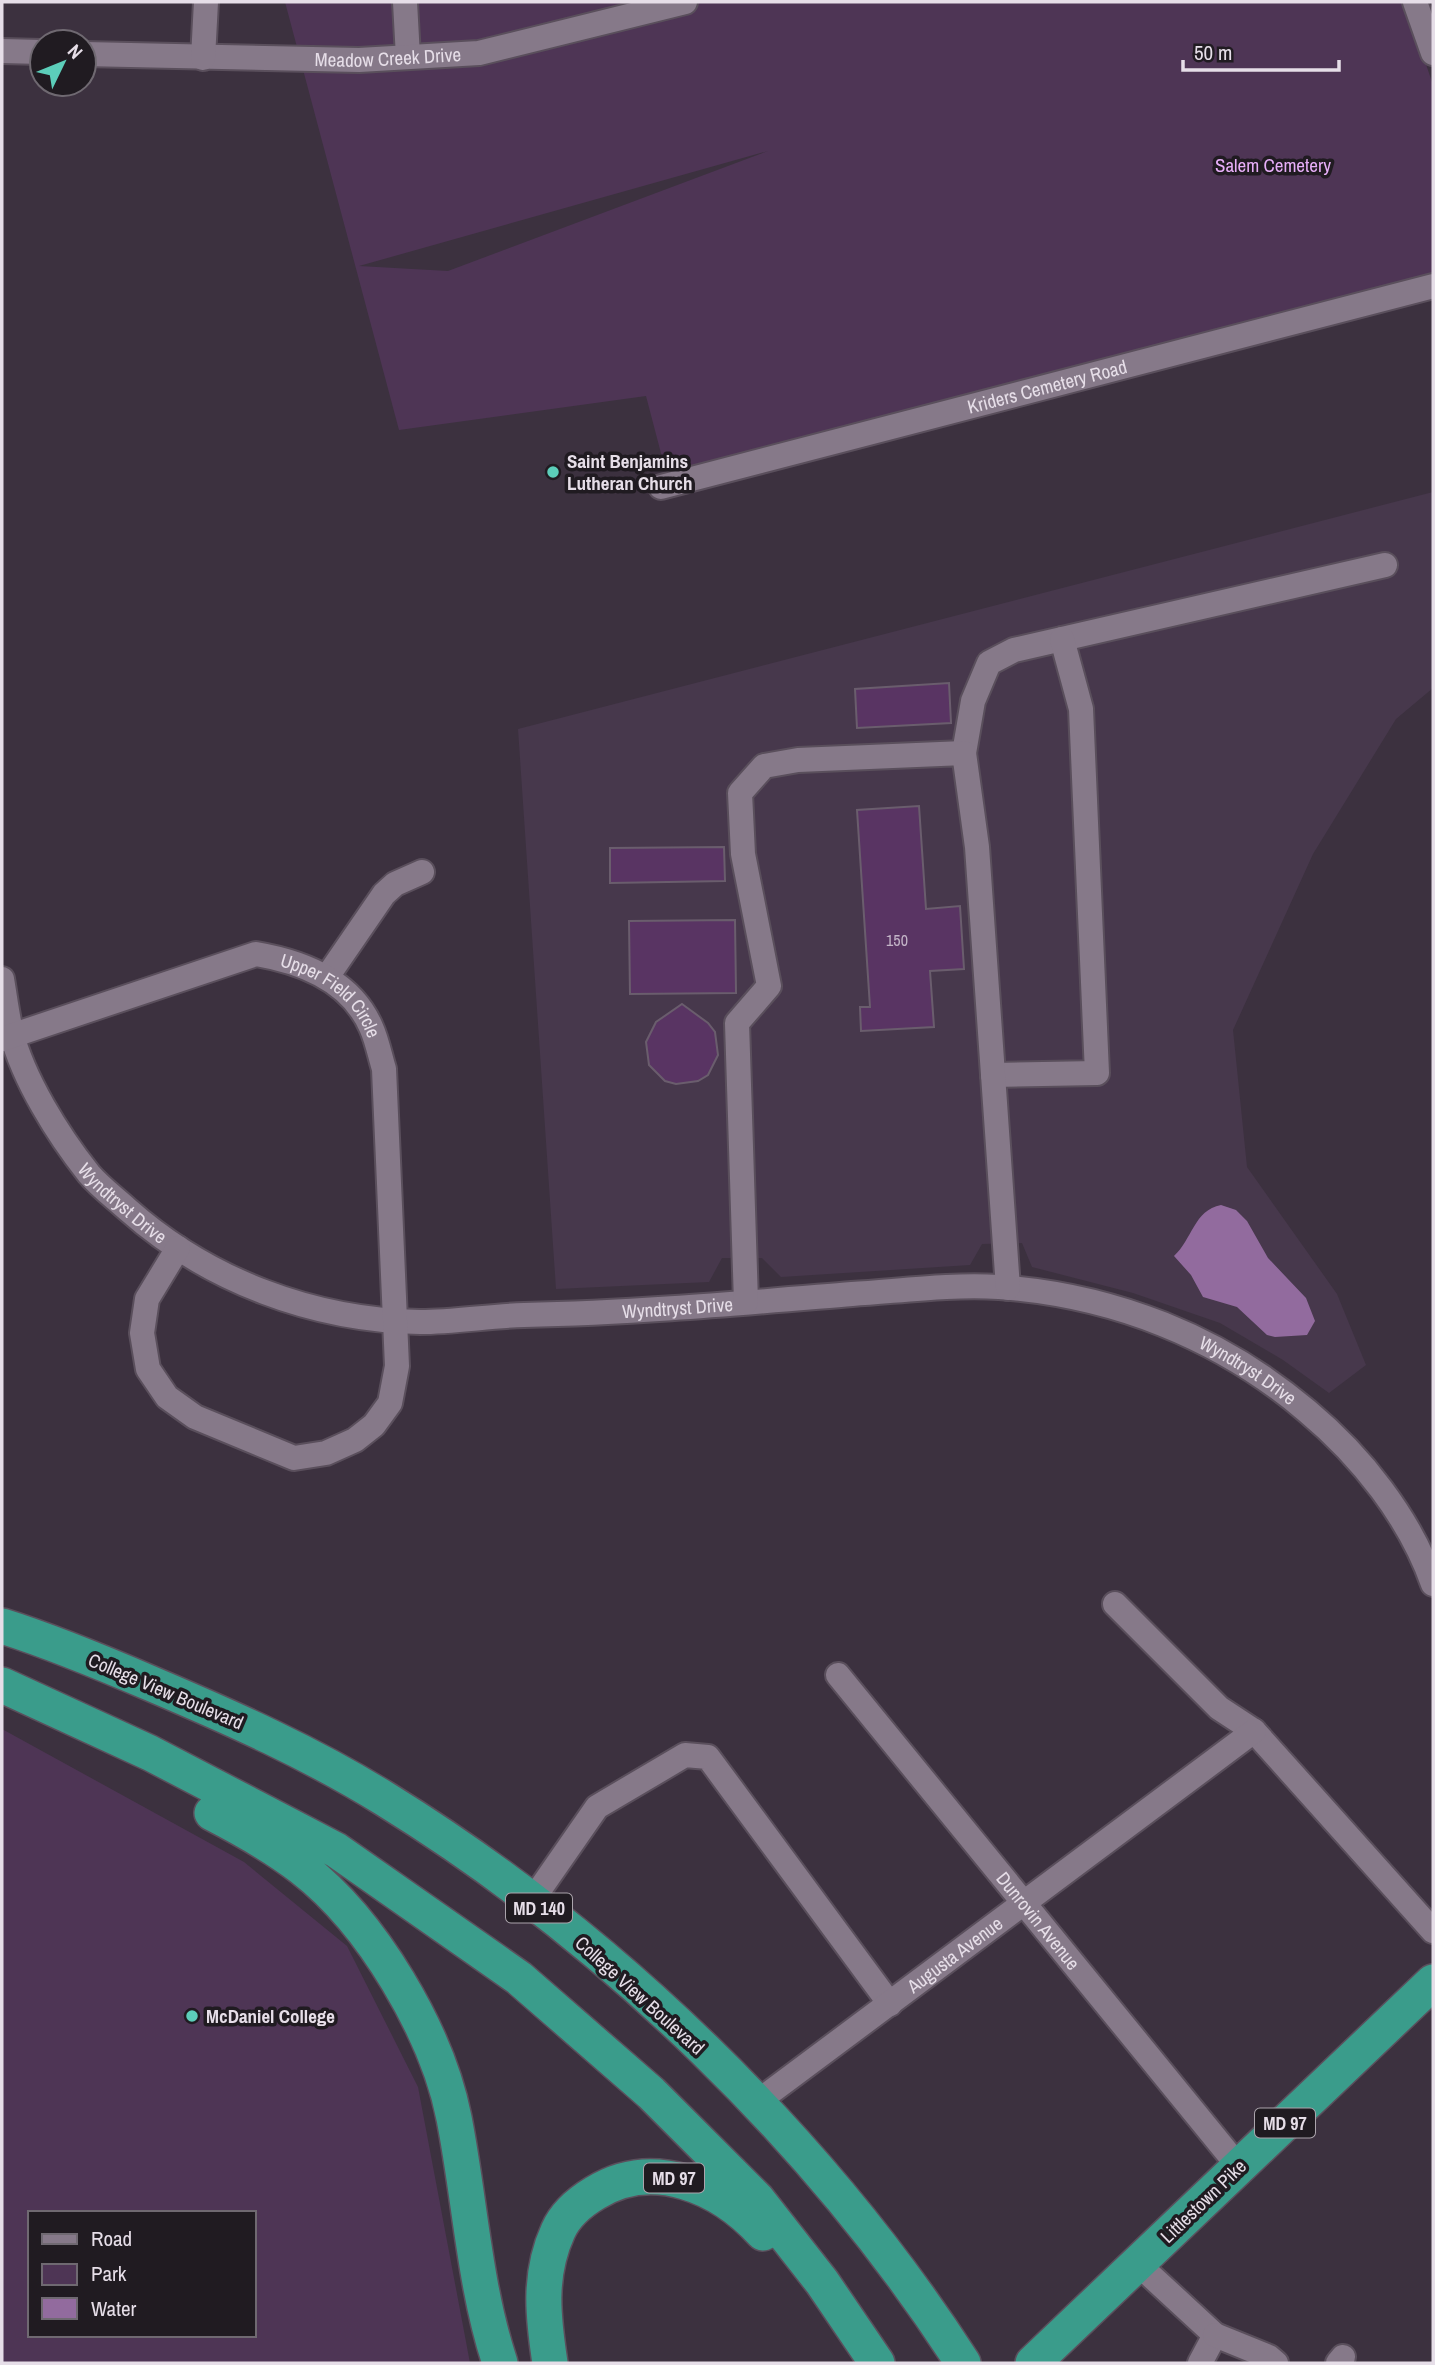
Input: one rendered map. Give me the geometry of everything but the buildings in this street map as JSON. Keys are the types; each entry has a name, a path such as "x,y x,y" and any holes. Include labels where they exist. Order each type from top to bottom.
{"highway":[{"name":"College View Boulevard","path":"2,1626 177,1694 320,1761 443,1837 531,1902 663,2013 756,2103 812,2164 966,2354"},
{"path":"2,1685 149,1753 336,1850 519,1978 642,2085 757,2199 822,2282 877,2363"},
{"path":"2,1709 111,1758 265,1843 319,1883 370,1941 419,2019 449,2093 474,2230 485,2311 500,2363"},
{"name":"Littlestown Pike","path":"1033,2363 1433,1982"},
{"name":"MD 97","path":"550,2363 542,2289 559,2228 577,2206 606,2186 649,2174 678,2179 700,2187 757,2226 790,2262 866,2363"}],"street":[{"path":"203,58 206,2"},
{"path":"405,2 408,57"},
{"name":"Meadow Creek Drive","path":"98,54 359,60 479,53 685,2"},
{"path":"1415,2 1433,53"},
{"path":"2,51 28,52"},
{"name":"Kriders Cemetery Road","path":"661,488 1433,286"},
{"path":"1007,1288 977,847 964,753 973,701 989,663 1014,650 1385,565"},
{"path":"993,1075 1097,1073 1081,709 1062,639"},
{"path":"746,1302 737,1023 769,986 743,854 740,793 764,766 798,760 964,753"},
{"path":"327,977 384,894 395,884 422,872"},
{"name":"Upper Field Circle","path":"6,1036 256,954 291,960 327,977 353,998 371,1027 384,1069 397,1366 390,1403 374,1425 355,1440 327,1453 294,1458 195,1417 167,1398 148,1368 142,1333 147,1299 178,1248"},
{"name":"Wyndtryst Drive","path":"2,979 6,1036 43,1107 91,1177 150,1229 178,1248 218,1272 287,1303 360,1318 396,1320 603,1314 897,1291 1007,1288 1097,1301 1199,1338 1243,1363 1328,1428 1388,1499 1424,1557 1433,1584"},
{"path":"1115,1604 1219,1708 1254,1731 1433,1931"},
{"name":"Dunrovin Avenue","path":"838,1675 1239,2166"},
{"name":"Augusta Avenue","path":"756,2103 1254,1731"},
{"path":"531,1902 597,1807 685,1755 708,1757 890,2004"},
{"path":"1138,2263 1215,2335 1269,2357 1276,2363"},
{"path":"1200,2363 1215,2335"}],"shaded area":[{"path":"1433,492 1433,688 1396,719 1313,854 1233,1030 1247,1167 1337,1294 1366,1365 1329,1393 1283,1360 1220,1323 1133,1293 1032,1267 1022,1243 982,1244 970,1265 781,1277 762,1258 722,1258 709,1282 556,1289 518,729"}],"green space":[{"name":"Salem Cemetery","path":"285,2 1405,2 1433,85 1433,277 668,480 646,396 399,430","holes":["768,151 448,271 359,266"]},
{"name":"McDaniel College","path":"2,1729 244,1862 347,1946 418,2087 470,2363 2,2363"}],"water":[{"path":"1221,1205 1236,1210 1247,1221 1268,1258 1306,1298 1315,1321 1307,1335 1267,1335 1237,1307 1203,1297 1191,1275 1174,1256 1199,1219 1212,1208"}],"place":[{"name":"Saint Benjamins Lutheran Church","path":"553,472"},
{"name":"McDaniel College","path":"192,2016"}]}
